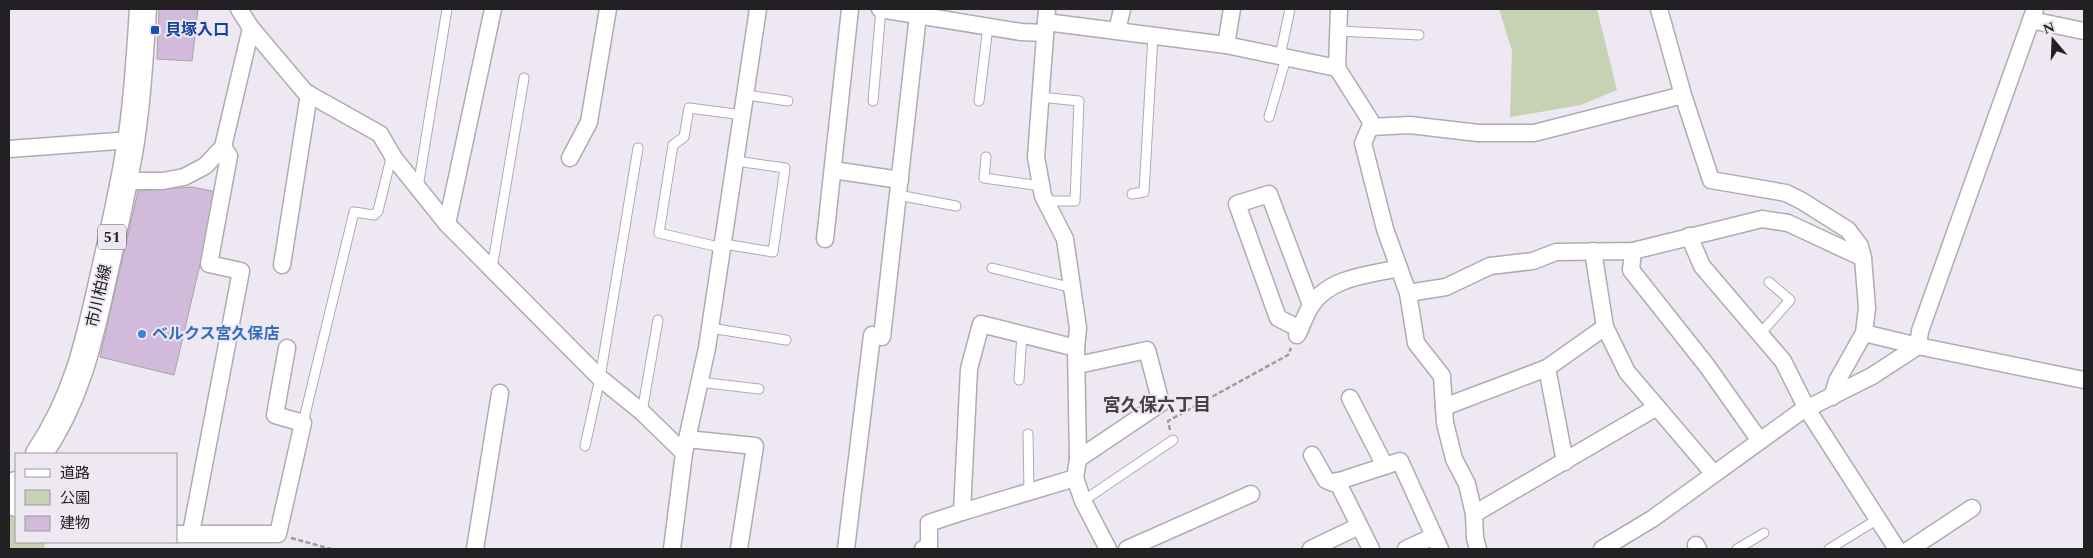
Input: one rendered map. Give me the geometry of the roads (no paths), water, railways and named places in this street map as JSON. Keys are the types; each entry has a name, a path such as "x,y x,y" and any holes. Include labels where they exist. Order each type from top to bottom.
{"main road":[{"name":"市川柏線","path":"40,453 54,431 70,399 91,329 124,181 131,140 143,9"}],"street":[{"path":"239,9 304,92 380,134 392,154 447,224 600,378 685,446 755,446 739,549"},
{"path":"447,224 493,9"},
{"path":"570,158 589,122 608,9"},
{"path":"672,549 685,446 710,328 758,9"},
{"path":"825,239 850,9"},
{"path":"880,9 988,26 1046,21 1226,45 1337,68"},
{"path":"1117,31 1122,9"},
{"path":"1226,45 1232,9"},
{"path":"1338,9 1337,68 1370,120 1370,127 1363,142 1385,229 1408,293 1416,343 1442,376 1444,423 1454,458 1467,484 1474,514 1475,538 1478,549"},
{"path":"1659,9 1683,96 1711,180 1786,193 1848,230 1860,246 1864,258 1867,308 1864,334 1837,381 1832,397"},
{"path":"1602,549 1652,519 1807,408 1872,376 1918,346 1920,331 2033,14 2084,31"},
{"path":"846,549 872,335 882,337 918,15"},
{"path":"1046,21 1036,157 1043,194 1065,239 1078,328 1076,348 1078,365 1078,459 1075,478 1083,500 1108,549"},
{"path":"124,181 163,181 184,177 205,166 223,147 252,28"},
{"path":"282,265 309,94"},
{"path":"1370,127 1410,125 1478,133 1534,133 1683,96"},
{"path":"9,149 131,140"},
{"path":"223,147 230,156 209,264 241,271 184,533 278,534 303,423 275,415 287,348"},
{"path":"833,170 899,187"},
{"path":"1311,306 1269,194 1237,204 1278,318 1299,332 1311,306 1327,289 1343,281 1399,268"},
{"path":"1408,293 1446,287 1490,266 1533,261 1556,252 1633,251 1762,219 1788,223 1864,258"},
{"path":"1689,236 1702,266 1783,361 1807,408 1897,549"},
{"path":"1593,251 1605,327 1627,372 1714,474"},
{"path":"1633,251 1631,270 1707,366 1760,440"},
{"path":"962,512 968,369 981,324 1076,348"},
{"path":"1444,407 1547,368 1605,327"},
{"path":"1864,334 2084,380"},
{"path":"1078,365 1147,350 1161,403 1078,459"},
{"path":"1547,368 1565,462"},
{"path":"475,549 500,393"},
{"path":"1350,398 1385,466"},
{"path":"1474,514 1657,407"},
{"path":"1312,455 1326,480 1333,483 1400,461 1437,542 1406,549"},
{"path":"923,549 929,548 929,523 1075,478"},
{"path":"1337,482 1371,549"},
{"path":"1127,549 1251,494"},
{"path":"1910,549 1972,508"},
{"path":"1311,549 1359,526"}],"lane":[{"path":"418,187 447,9"},
{"path":"873,101 880,9"},
{"path":"1269,117 1283,57 1290,9"},
{"path":"979,100 988,26"},
{"path":"1338,31 1419,35"},
{"path":"1132,194 1144,192 1153,36"},
{"path":"492,268 524,78"},
{"path":"746,95 788,101"},
{"path":"986,157 984,178 1075,201 1079,101 1040,97"},
{"path":"736,161 785,168 773,252 723,246 659,233 673,145 684,137 689,108 743,115"},
{"path":"585,446 600,378 638,148"},
{"path":"303,423 354,212 374,215 378,211 392,154"},
{"path":"899,187 956,206"},
{"path":"992,268 1073,288"},
{"path":"1760,334 1790,300 1769,282"},
{"path":"642,412 658,320"},
{"path":"710,328 786,340"},
{"path":"1019,380 1022,334"},
{"path":"700,382 759,389"},
{"path":"1028,434 1029,492"},
{"path":"1083,500 1173,440"},
{"path":"1829,549 1878,519"},
{"path":"1737,549 1764,533"}],"place":[{"name":"貝塚入口","path":"155,30"},
{"name":"ベルクス宮久保店","path":"142,334"}],"district":[{"name":"宮久保六丁目","path":"1157,405"}]}
